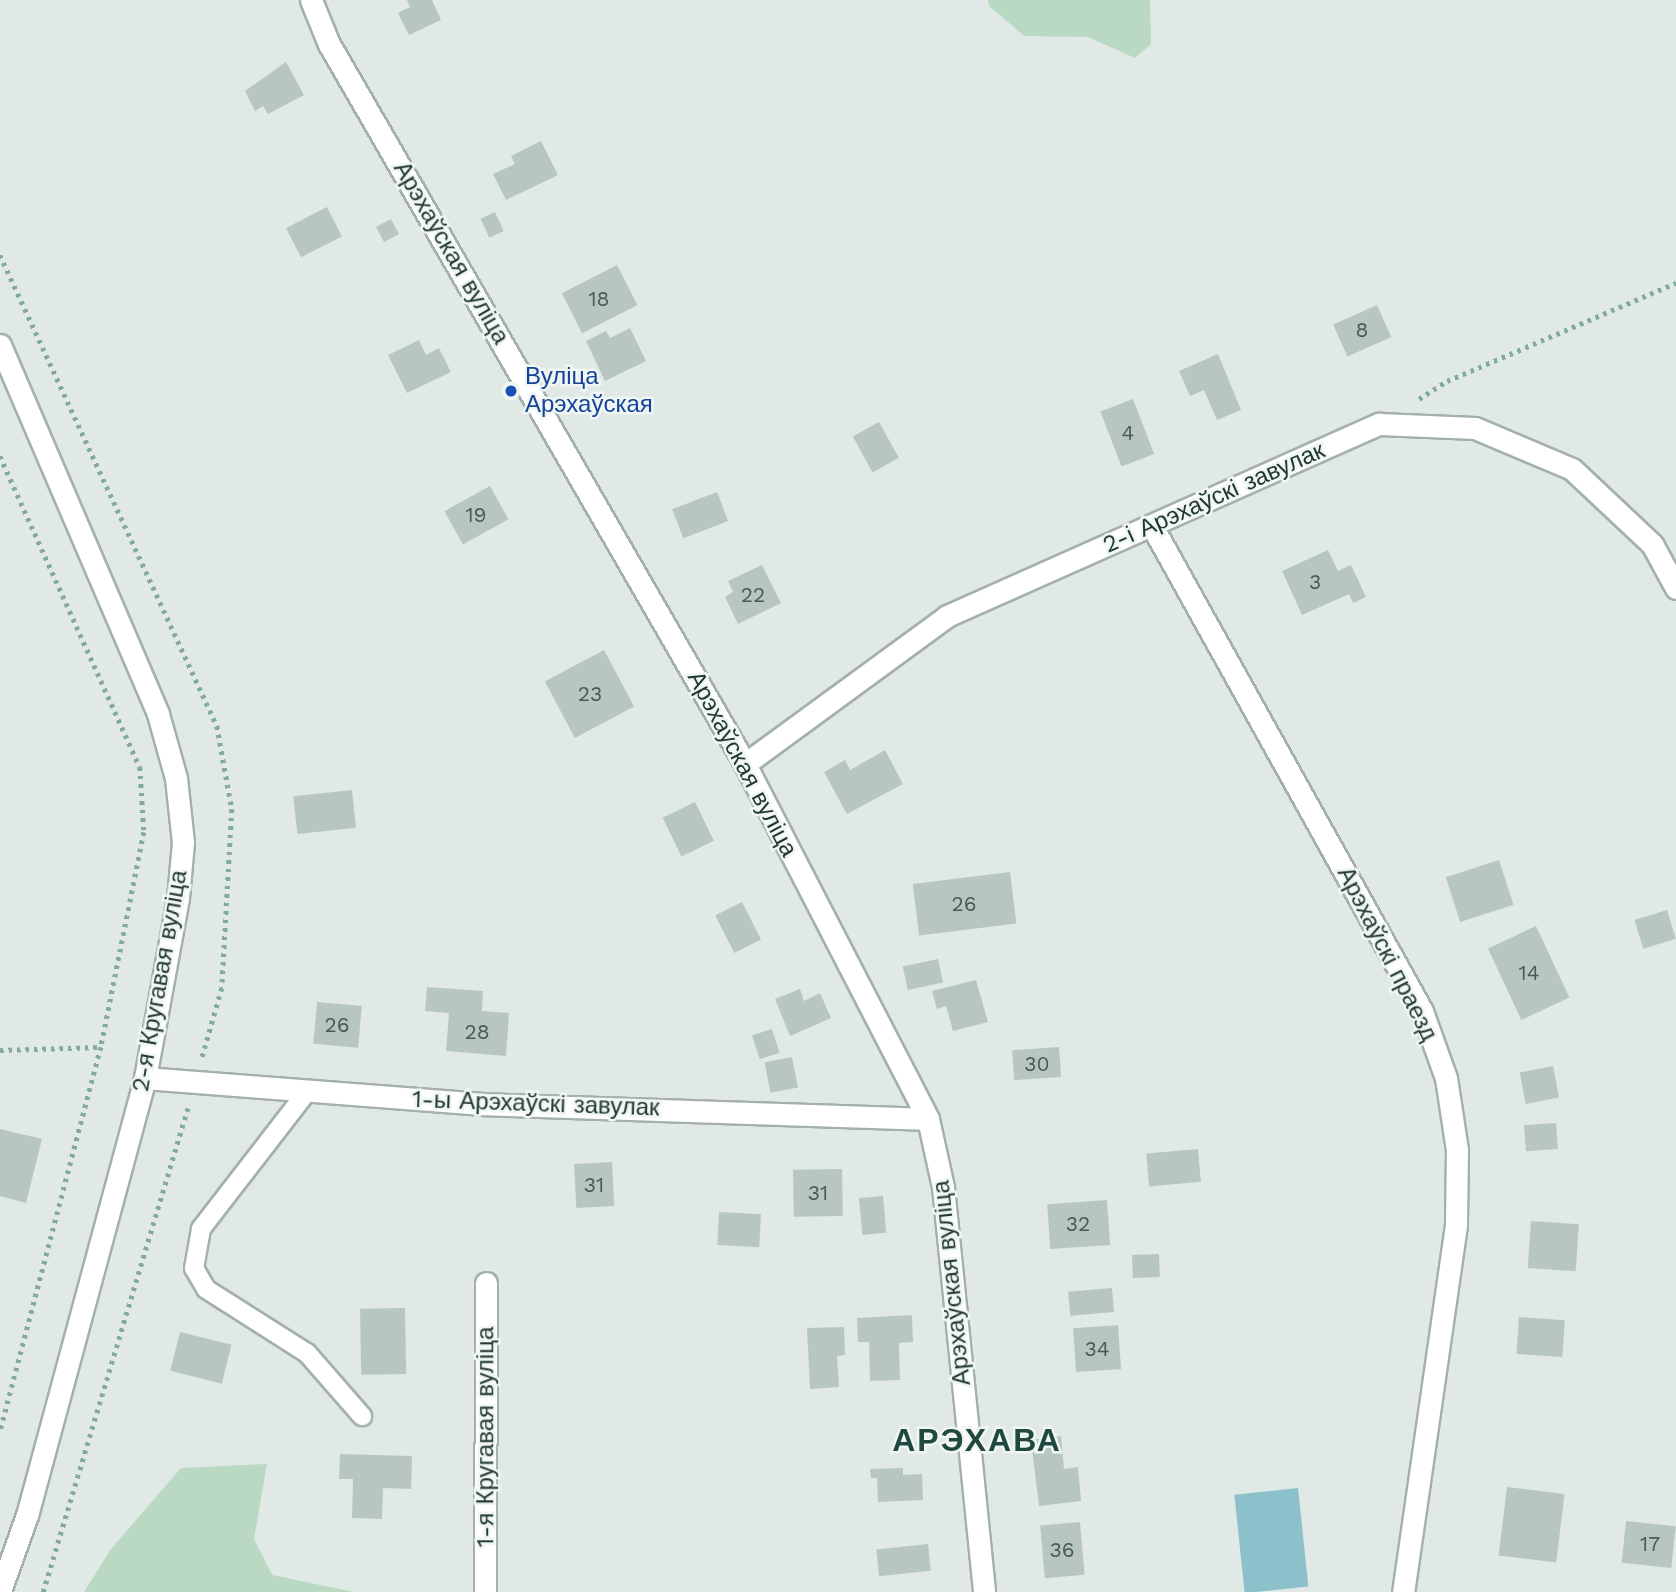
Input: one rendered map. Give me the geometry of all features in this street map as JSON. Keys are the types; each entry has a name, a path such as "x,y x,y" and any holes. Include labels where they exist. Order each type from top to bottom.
{"street":[{"name":"Арэхаўская вуліца","path":"311,0 329,44 745,764 928,1119 943,1187 984,1592"},
{"name":"2-я Кругавая вуліца","path":"0,345 158,714 176,778 183,842 178,898 145,1078 26,1515 0,1591"},
{"name":"2-і Арэхаўскі завулак","path":"745,764 947,616 1380,424 1475,428 1572,469 1652,544 1676,588"},
{"name":"Арэхаўскі праезд","path":"1152,526 1422,1011 1447,1078 1457,1150 1456,1225 1404,1592"},
{"name":"1-ы Арэхаўскі завулак","path":"145,1078 306,1093 482,1104 928,1119"},
{"name":"1-я Кругавая вуліца","path":"485,1592 486,1283"}],"lane":[{"path":"306,1093 201,1229 194,1268 206,1289 307,1353 362,1416"}],"path":[{"path":"0,255 217,726 232,809 223,975 195,1083 43,1592"},
{"path":"1380,424 1447,381 1676,283"},
{"path":"0,456 140,767 144,832 101,1047 0,1431"},
{"path":"0,1050 101,1047"}],"green space":[{"path":"988,0 1150,0 1151,44 1135,58 1088,37 1024,36 989,6"},
{"path":"267,1464 254,1539 272,1575 354,1592 84,1592 111,1549 181,1468"}],"water":[{"path":"1298,1488 1308,1586 1245,1592 1234,1495"}],"building":[{"path":"407,0 432,0 441,20 409,35 398,13 410,7"},
{"path":"286,62 304,95 268,114 263,106 255,111 245,91"},
{"path":"541,141 558,175 506,200 493,174 515,164 511,156"},
{"path":"327,207 342,236 301,257 286,228"},
{"path":"495,212 504,231 489,238 480,219"},
{"path":"391,219 399,234 384,242 376,227"},
{"path":"617,265 637,305 582,333 562,293"},
{"path":"1377,305 1391,337 1347,356 1333,325"},
{"path":"630,328 646,361 605,381 586,341 606,331 610,338"},
{"path":"419,340 426,355 439,348 451,372 407,393 388,355"},
{"path":"1218,354 1241,410 1217,420 1204,390 1190,396 1179,371"},
{"path":"1133,399 1154,454 1121,467 1100,412"},
{"path":"879,422 899,458 873,472 853,437"},
{"path":"490,486 508,519 463,544 445,511"},
{"path":"717,492 728,521 683,538 672,509"},
{"path":"1328,550 1338,571 1351,565 1366,597 1353,603 1349,594 1302,615 1282,571"},
{"path":"762,565 781,603 738,624 725,597 733,592 728,581"},
{"path":"604,650 634,707 575,738 545,681"},
{"path":"885,750 903,784 847,814 824,772 845,760 850,770"},
{"path":"352,790 356,828 297,834 293,796"},
{"path":"695,802 714,841 681,856 663,818"},
{"path":"1499,860 1514,905 1460,922 1446,877"},
{"path":"1010,872 1016,924 919,936 913,884"},
{"path":"742,902 761,939 734,953 715,916"},
{"path":"1667,910 1676,939 1643,949 1634,920"},
{"path":"1536,926 1569,998 1521,1020 1488,948"},
{"path":"938,959 943,982 908,990 903,966"},
{"path":"976,980 988,1022 953,1031 946,1006 937,1009 932,991"},
{"path":"427,987 483,991 482,1011 509,1013 506,1056 446,1051 449,1013 425,1011"},
{"path":"800,989 804,1001 820,993 831,1018 790,1036 775,999"},
{"path":"317,1002 362,1006 358,1048 313,1044"},
{"path":"772,1029 780,1053 760,1059 752,1035"},
{"path":"1059,1047 1061,1077 1014,1080 1012,1050"},
{"path":"792,1057 798,1087 770,1093 765,1062"},
{"path":"1553,1066 1559,1097 1526,1104 1520,1072"},
{"path":"1556,1123 1558,1149 1526,1151 1524,1125"},
{"path":"0,1129 42,1139 26,1203 0,1196"},
{"path":"1198,1149 1201,1182 1149,1186 1146,1154"},
{"path":"612,1162 614,1206 576,1208 574,1164"},
{"path":"842,1169 843,1216 794,1217 793,1170"},
{"path":"883,1196 886,1233 862,1235 859,1198"},
{"path":"1107,1200 1110,1245 1050,1249 1047,1204"},
{"path":"719,1212 761,1214 759,1247 717,1245"},
{"path":"1531,1221 1579,1224 1576,1271 1528,1268"},
{"path":"1159,1254 1160,1277 1133,1278 1132,1255"},
{"path":"1112,1288 1114,1312 1070,1316 1068,1292"},
{"path":"405,1308 406,1374 361,1375 360,1309"},
{"path":"912,1315 913,1342 899,1343 900,1380 870,1381 869,1342 858,1342 857,1318"},
{"path":"1519,1317 1565,1320 1562,1357 1516,1354"},
{"path":"1118,1325 1121,1369 1076,1372 1073,1328"},
{"path":"844,1327 845,1355 837,1356 839,1387 810,1389 807,1328"},
{"path":"180,1332 231,1345 222,1384 170,1371"},
{"path":"1061,1436 1064,1469 1078,1467 1081,1501 1039,1506 1031,1440"},
{"path":"340,1454 412,1456 411,1489 383,1488 382,1519 352,1518 353,1479 339,1479"},
{"path":"903,1468 903,1475 922,1474 923,1500 878,1502 877,1478 871,1478 870,1469"},
{"path":"1507,1487 1565,1494 1556,1563 1499,1555"},
{"path":"1626,1521 1676,1526 1671,1568 1622,1563"},
{"path":"1080,1522 1085,1575 1045,1578 1040,1525"},
{"path":"928,1544 931,1571 879,1576 876,1549"}],"place":[{"name":"Вуліца Арэхаўская","path":"511,391"}],"district":[{"name":"АРЭХАВА","path":"977,1440"}]}
